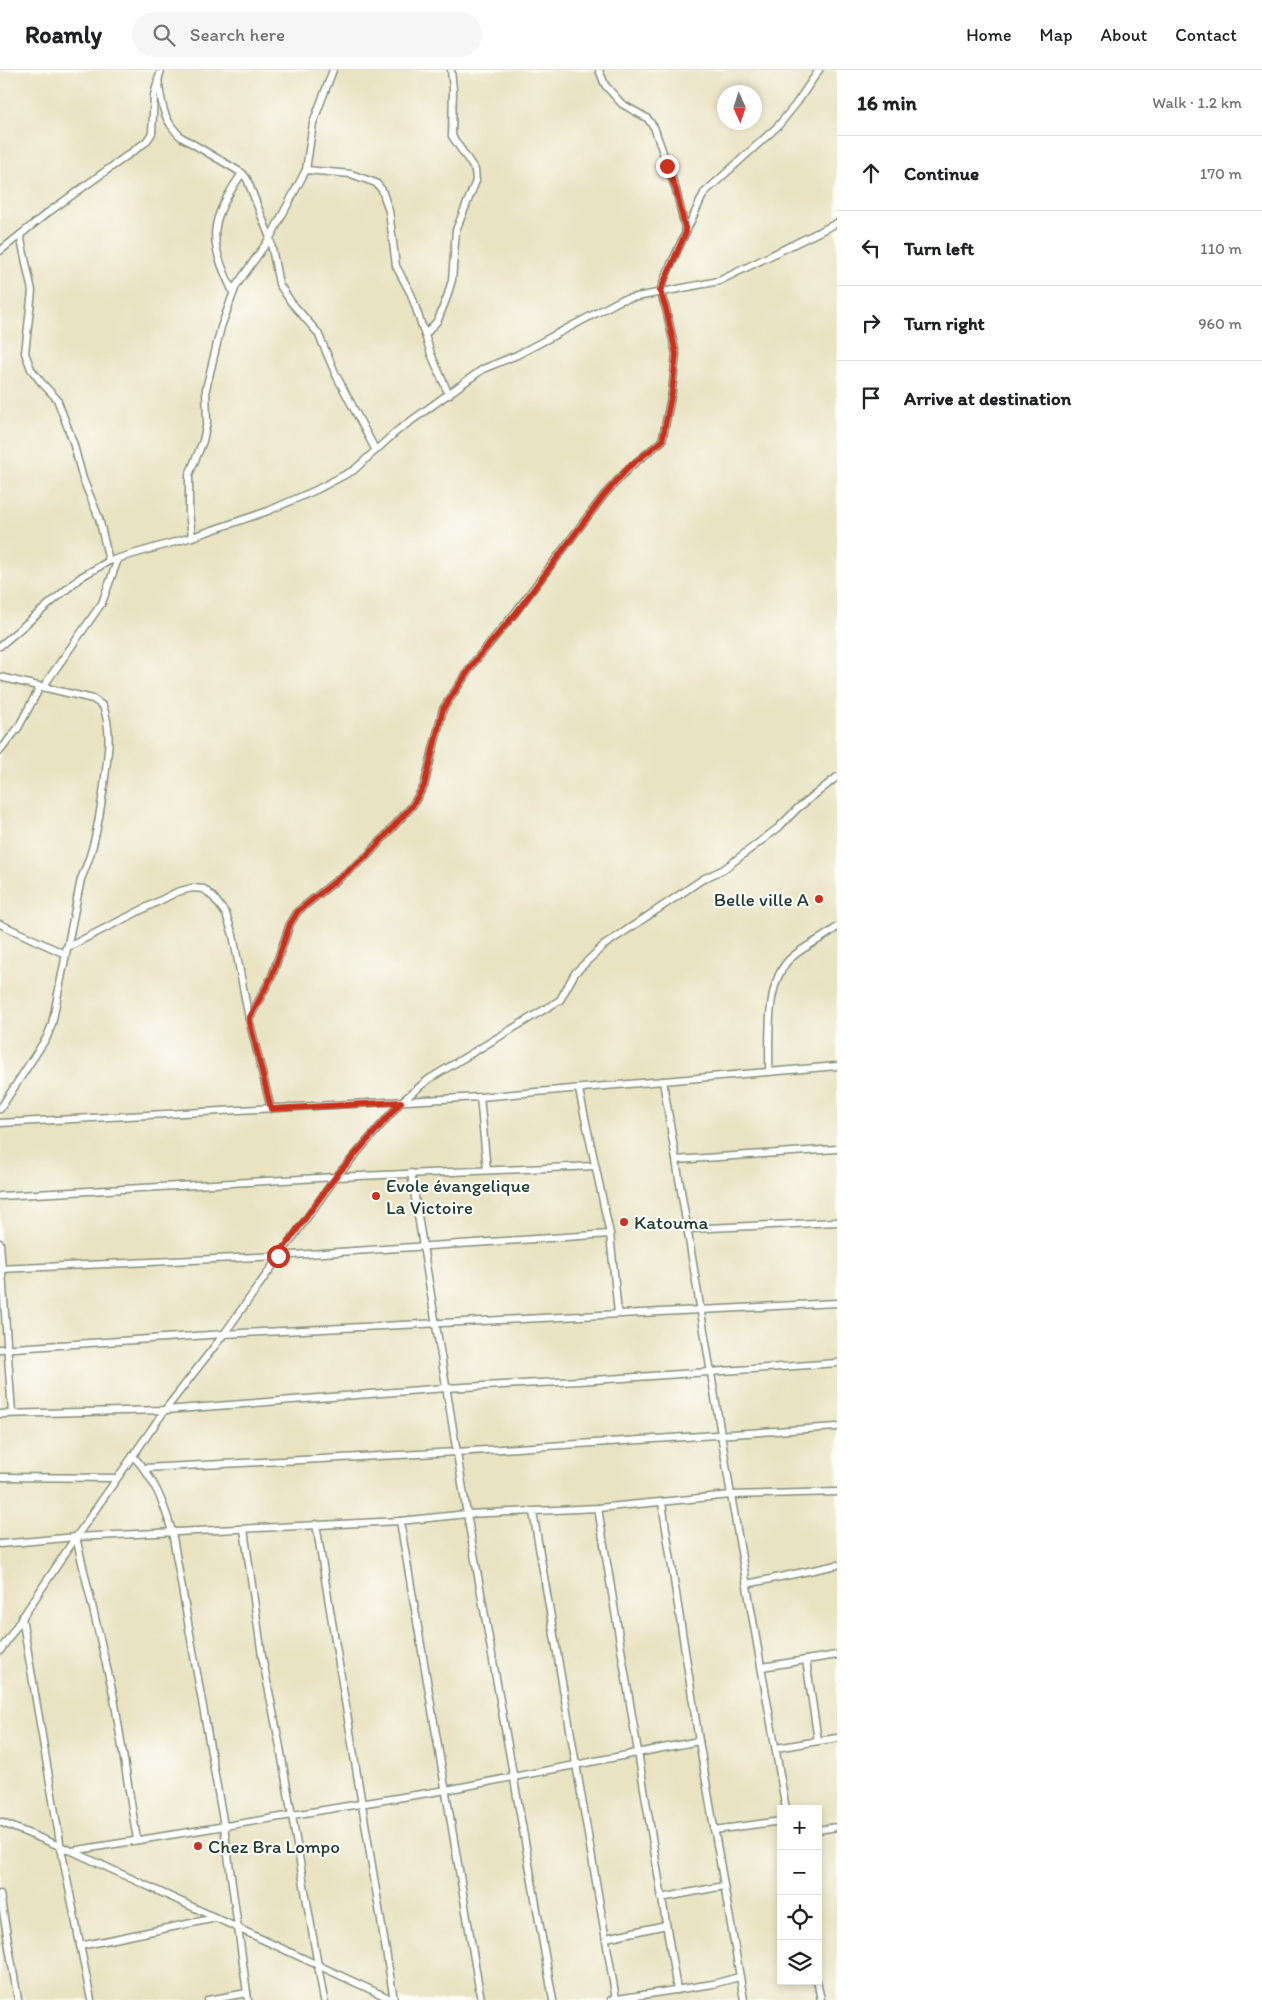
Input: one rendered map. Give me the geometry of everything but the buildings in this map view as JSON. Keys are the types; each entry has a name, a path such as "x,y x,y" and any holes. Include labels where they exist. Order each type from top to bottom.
{"street":[{"path":"0,251 146,142 152,133 154,95 161,70"},
{"path":"192,537 189,512 189,475 203,441 207,422 206,389 217,342 233,292 270,238 306,170 313,123 333,70"},
{"path":"425,336 438,320 448,297 452,280 456,230 476,181 475,170 452,136 453,89 451,70"},
{"path":"599,70 605,85 622,104 647,118 654,127 676,190 686,232"},
{"path":"249,1019 272,976 290,924 298,911 367,856 412,806 424,786 443,709 475,661 516,613 604,495 630,466 662,441 674,383 676,354 660,291 704,193 778,126 796,104 819,70"},
{"path":"158,79 162,107 167,122 173,130 181,137 242,173 251,187 270,238 279,284 283,292 318,333 336,375 375,449"},
{"path":"306,170 351,174 376,183 382,190 389,212 396,266 411,294 431,354 449,395"},
{"path":"233,292 218,255 215,227 220,207 242,173"},
{"path":"0,646 81,577 109,561 192,537 268,511 316,490 354,470 375,449 483,369 517,355 621,300 719,281 837,223"},
{"path":"20,235 32,291 25,353 32,369 41,382 57,399 73,442 83,479 99,518 109,561"},
{"path":"0,751 18,728 41,687 102,603 118,559"},
{"path":"0,676 93,699 103,706 110,738 96,838 92,857 81,879 55,1013 47,1037 0,1109"},
{"path":"0,1652 116,1478 165,1410 224,1334 336,1176 401,1102 429,1079 560,1000 576,973 603,946 703,879 724,869 778,828 798,808 837,777"},
{"path":"66,951 177,892 192,888 204,889 214,898 226,914 233,935 249,1019 271,1109"},
{"path":"0,924 66,951"},
{"path":"769,1072 773,990 782,968 791,958 837,927"},
{"path":"0,1123 480,1097 579,1090 663,1080 837,1066"},
{"path":"663,1080 731,1495 785,1805"},
{"path":"579,1090 610,1234 618,1313"},
{"path":"480,1097 487,1170"},
{"path":"676,1160 837,1149"},
{"path":"0,1196 336,1176 595,1166"},
{"path":"411,1173 467,1514 553,2000"},
{"path":"688,1229 837,1222"},
{"path":"1,1269 278,1256 610,1234"},
{"path":"0,1242 3,1348 12,1413"},
{"path":"3,1348 700,1308 837,1303"},
{"path":"0,1414 165,1410 446,1388 579,1381 837,1363"},
{"path":"144,1468 457,1452 837,1427"},
{"path":"133,1456 144,1468 163,1499 172,1532 224,1826 248,1997 208,2000"},
{"path":"0,1477 116,1478"},
{"path":"0,1544 76,1537 400,1521 467,1514 598,1508 731,1495 837,1492"},
{"path":"662,1503 699,1741 744,2000"},
{"path":"598,1508 636,1752 677,1990"},
{"path":"534,1512 575,1764 606,1938 613,1999 677,1990 739,1977"},
{"path":"400,1521 481,2000"},
{"path":"316,1524 360,1804 394,2000"},
{"path":"244,1529 262,1656 324,2000"},
{"path":"76,1537 114,1698 137,1840"},
{"path":"747,1584 837,1565"},
{"path":"22,1617 61,1848 91,2000"},
{"path":"762,1667 837,1655"},
{"path":"806,1660 818,1741"},
{"path":"776,1748 837,1738"},
{"path":"72,1851 446,1790 699,1741"},
{"path":"0,1822 72,1851 394,2000"},
{"path":"714,1830 777,1822"},
{"path":"822,1829 837,1827"},
{"path":"661,1898 724,1886"},
{"path":"0,1894 18,2000"},
{"path":"80,1946 216,1918"},
{"path":"606,1938 666,1925"},
{"path":"818,1985 821,2000"}],"place":[{"name":"Belle ville A","path":"819,899"},
{"name":"Evole évangelique La Victoire","path":"376,1196"},
{"name":"Katouma","path":"624,1222"},
{"name":"Chez Bra Lompo","path":"198,1846"}],"route":[{"path":"278,1256 336,1176 401,1102 271,1109 249,1019 272,976 290,924 298,911 308,901 367,856 412,806 424,786 437,727 443,709 475,661 516,613 604,495 630,466 662,441 675,374 676,354 660,291 686,232 682,210 667,166"}]}
